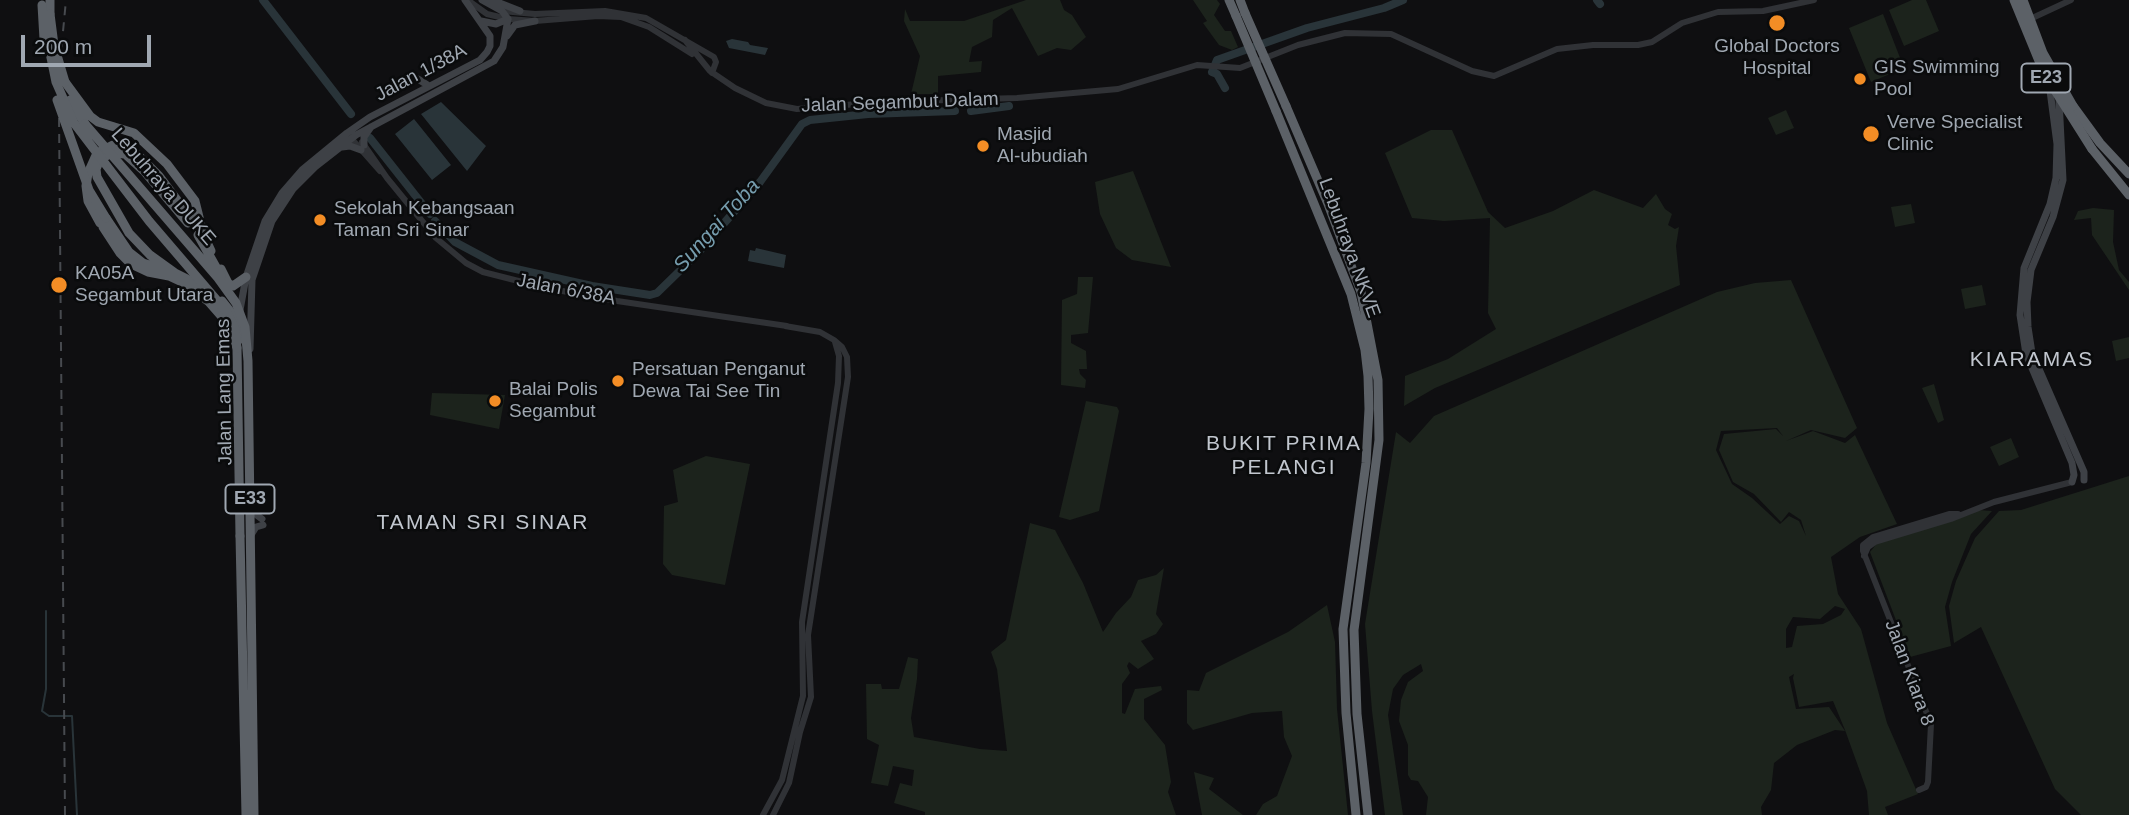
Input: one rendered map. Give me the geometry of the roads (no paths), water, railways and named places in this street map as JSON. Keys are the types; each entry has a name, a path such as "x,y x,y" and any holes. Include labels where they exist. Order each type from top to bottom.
{"highway":[{"name":"Lebuhraya NKVE","path":"1229,0 1241,15 1286,106 1328,204 1361,292 1378,380 1379,440 1354,630 1357,714 1368,815"},
{"name":"Lebuhraya NKVE","path":"1240,0 1241,15 1276,111 1351,294 1365,350 1369,409 1366,463 1343,629 1346,713 1356,815"},
{"name":"E23","path":"2020,0 2043,53 2096,146 2129,174"},
{"name":"E23","path":"2020,0 2044,73 2129,195"},
{"name":"Lebuhraya DUKE","path":"45,2 68,97 85,124 232,295 243,322 248,361 254,815"},
{"name":"Lebuhraya DUKE","path":"45,2 52,69 68,112 81,134 149,221 226,311 239,344 245,815"},
{"path":"45,2 46,57 52,89 89,190 129,252 143,263 175,273"},
{"path":"65,82 90,116 98,122 134,133 167,164 195,201 201,235"},
{"path":"239,344 209,302 176,279 148,272 131,264 120,253 88,201 88,173 97,153 113,145 133,150 159,176 233,286 246,277"},
{"path":"225,277 226,284 222,290 214,292 175,273 150,255 129,233 97,177 96,169 100,160 111,153 125,154 145,172 201,235 214,260 232,295"},
{"path":"205,289 230,310 239,344"}],"main road":[{"name":"Jalan 1/38A","path":"352,134 480,60 487,52 490,36 466,0"},
{"path":"482,0 502,11 508,19 506,38"},
{"path":"492,0 520,11"},
{"path":"2020,0 2049,82 2058,160 2054,194 2024,268 2020,315 2026,354 2072,463 2072,482"},
{"path":"481,21 496,24 508,19"},
{"path":"506,38 515,25 535,21"},
{"path":"2026,21 2057,82 2064,157 2060,195 2031,270 2027,302 2028,327 2032,352 2084,472 2084,480"},
{"name":"Jalan 1/38A","path":"352,134 494,61 506,38"},
{"path":"405,108 424,90 449,84"},
{"path":"340,148 363,148 365,137 374,124"},
{"name":"Jalan Lang Emas","path":"239,344 246,277 265,221 282,193 302,170 352,134"},
{"name":"Jalan Lang Emas","path":"254,815 255,656 250,510 252,280 266,237 283,202 303,178 340,148 352,134"},
{"path":"250,510 263,522 251,536"}],"street":[{"path":"466,0 487,15 508,19 535,21 621,17 649,27 698,57"},
{"name":"Jalan Segambut Dalam","path":"502,11 535,14 598,11 646,18 685,40 712,73 735,88 766,103 797,109 881,102 1017,98 1118,89 1183,68 1206,65 1240,68 1345,33 1384,32 1408,40 1472,71 1494,76 1557,48 1593,45 1638,46 1651,42 1682,23 1718,12 1763,11 1814,0"},
{"path":"2026,21 2071,0"},
{"path":"685,40 715,58 712,73"},
{"name":"Jalan 6/38A","path":"352,134 441,243 466,263 483,272 547,288 617,301 814,331 834,340"},
{"path":"809,609 840,366 834,340"},
{"path":"773,815 789,783 800,719 803,696 801,649 848,369 845,352 834,340"},
{"path":"840,366 845,364 848,369"},
{"name":"Jalan Kiara 8","path":"1919,790 1926,787 1928,782 1931,724 1864,556 1863,545 1873,537 1949,514 1958,514 2072,482"},
{"path":"763,815 782,779 800,719"}],"waterway":[{"name":"Sungai Toba","path":"263,0 351,114"},
{"name":"Sungai Toba","path":"1225,88 1217,74 1212,72 1217,60 1307,28 1384,8 1403,0"},
{"name":"Sungai Toba","path":"1597,0 1600,4"},
{"name":"Sungai Toba","path":"971,111 1009,106"},
{"name":"Sungai Toba","path":"435,221 455,242 498,265 592,286 650,295 657,293 698,253 760,182 802,124 810,120 868,114 955,111"},
{"name":"Sungai Toba","path":"370,138 430,214"},
{"path":"46,611 46,689 42,711 49,716 72,716 77,815"}],"railway":[{"path":"65,815 59,113 66,0"}],"place":[{"name":"Global Doctors Hospital","path":"1777,23"},
{"name":"GIS Swimming Pool","path":"1860,79"},
{"name":"Verve Specialist Clinic","path":"1871,134"},
{"name":"Masjid Al-ubudiah","path":"983,146"},
{"name":"Sekolah Kebangsaan Taman Sri Sinar","path":"320,220"},
{"name":"KA05A Segambut Utara","path":"59,285"},
{"name":"Persatuan Penganut Dewa Tai See Tin","path":"618,381"},
{"name":"Balai Polis Segambut","path":"495,401"}],"district":[{"name":"KIARAMAS","path":"2032,360"},
{"name":"BUKIT PRIMA PELANGI","path":"1284,456"},
{"name":"TAMAN SRI SINAR","path":"483,523"}]}
